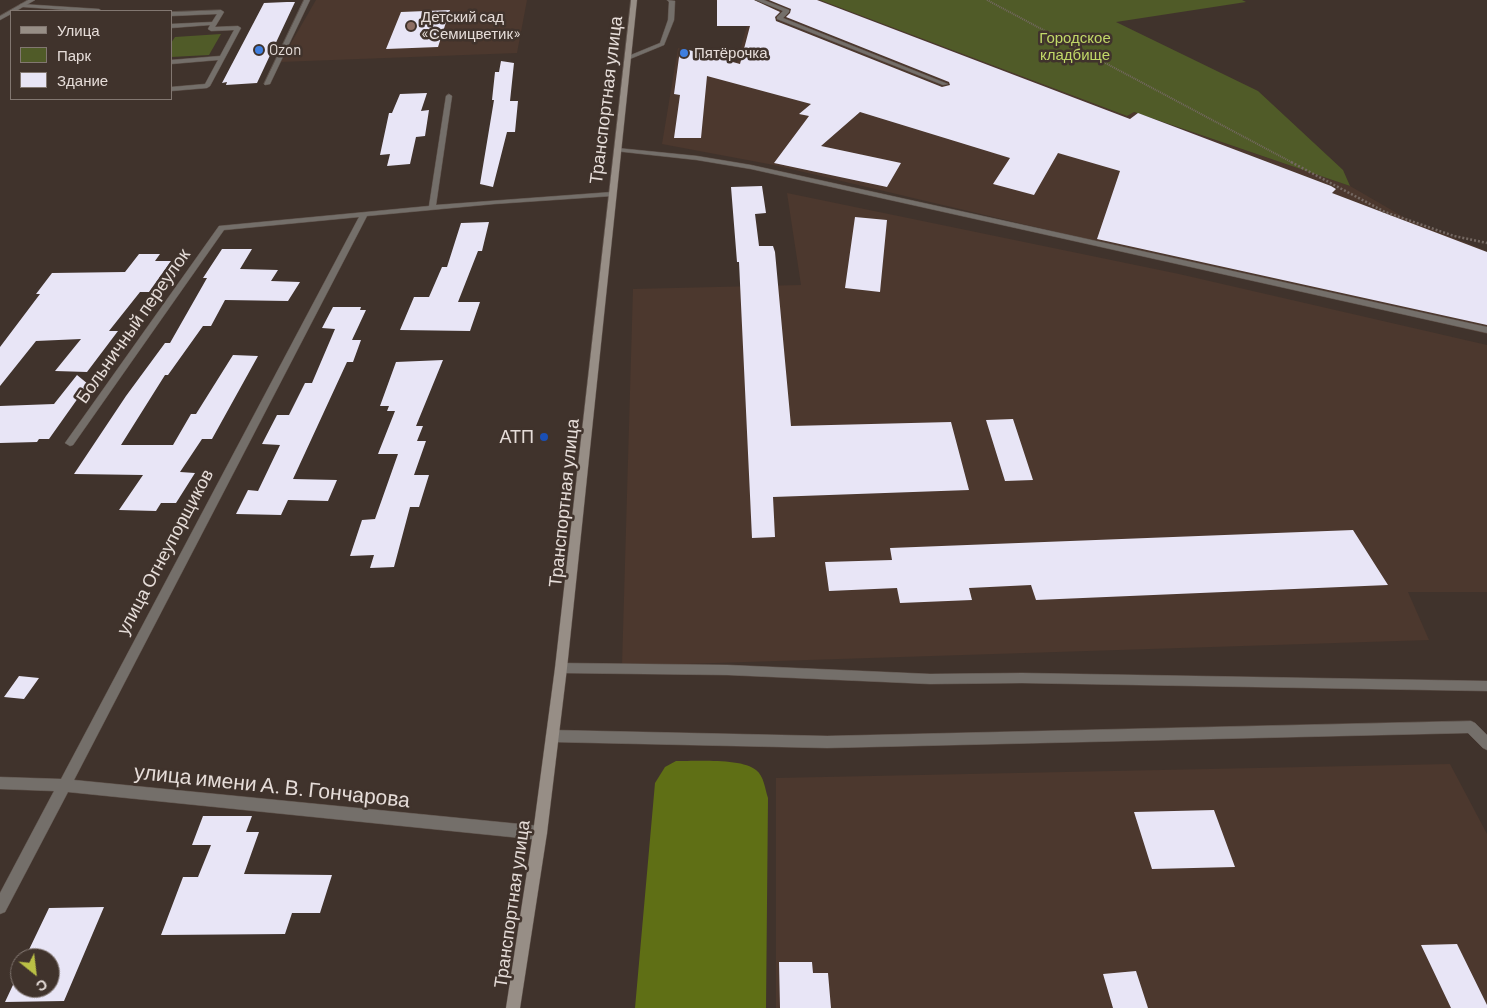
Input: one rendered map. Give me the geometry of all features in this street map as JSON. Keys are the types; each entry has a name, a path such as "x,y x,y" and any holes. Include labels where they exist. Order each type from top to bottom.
{"main road":[{"name":"Транспортная улица","path":"513,1008 540,833 561,668 586,456 612,194 634,0"}],"street":[{"path":"16,10 32,0"},
{"path":"267,84 307,0"},
{"path":"628,58 662,44 671,20 672,1 670,0"},
{"path":"759,0 787,11 779,18 945,84"},
{"path":"23,6 84,10"},
{"path":"172,14 221,12 210,29 238,28 207,86 172,89"},
{"path":"172,26 214,23"},
{"path":"172,62 221,58"},
{"path":"432,208 449,96"},
{"path":"617,150 697,158 751,167 1487,330"},
{"path":"364,214 494,202 612,194"},
{"name":"Больничный переулок","path":"70,442 222,228 364,214"},
{"name":"улица Огнеупорщиков","path":"0,907 364,214"},
{"path":"561,668 728,670 930,679 1022,678 1487,686"},
{"path":"552,736 827,742 1471,727 1487,744"},
{"name":"улица имени А. В. Гончарова","path":"0,783 65,785 540,833"}],"path":[{"path":"987,0 1385,212 1454,236 1487,243"}],"shaded area":[{"name":"Детский сад «Семицветик»","path":"316,0 527,0 517,53 280,62"},
{"path":"715,0 820,0 1127,116 1133,112 1350,186 1407,219 1487,251 1487,334 774,165 662,144 678,48 737,62 750,15"},
{"path":"787,193 1179,274 1487,345 1487,592 1408,592 1429,640 622,666 633,289 801,285"},
{"path":"1450,764 1487,834 1487,1008 776,1008 776,778"}],"green space":[{"name":"Городское кладбище","path":"820,0 1242,0 1246,2 1116,22 1258,91 1343,170 1350,186 1134,112 1127,116"},
{"path":"221,34 209,55 172,57 172,42 175,37"},
{"path":"676,761 718,761 741,764 756,770 763,779 768,798 766,1008 635,1008 655,783 665,767"}],"building":[{"path":"717,0 754,0 780,12 775,17 776,21 942,87 950,85 949,82 786,17 791,9 769,0 817,0 1130,119 1138,113 1331,186 1336,189 1332,193 1487,252 1487,325 1097,239 1120,171 1058,153 1034,195 993,184 1010,158 860,112 821,146 901,163 887,187 774,163 809,116 799,114 811,104 707,76 701,138 674,138 680,95 674,94 680,50 689,50 740,64 750,26 717,26"},
{"path":"295,2 257,83 226,85 227,82 222,83 264,3"},
{"path":"450,10 438,47 386,49 401,12"},
{"path":"501,61 514,63 510,101 518,101 515,132 507,132 493,187 480,184 494,100 492,100 495,72 499,72"},
{"path":"427,93 421,111 429,110 425,136 416,137 410,164 387,166 390,154 380,155 389,113 392,113 400,94"},
{"path":"762,186 766,213 755,214 759,246 773,246 775,252 791,426 951,422 969,490 773,497 775,537 752,538 739,262 737,262 731,187"},
{"path":"855,217 887,220 880,292 845,288"},
{"path":"489,222 482,251 478,251 458,302 480,302 470,331 400,330 414,297 429,297 442,267 447,267 461,223"},
{"path":"222,249 252,249 240,269 278,270 271,281 300,282 288,301 225,300 211,326 203,326 168,375 165,375 121,445 173,445 191,414 196,414 233,355 258,356 212,439 202,439 180,472 195,473 176,503 161,503 156,511 119,510 143,475 74,474 126,396 165,343 170,343 207,278 203,278"},
{"path":"139,254 160,254 155,261 171,261 149,292 140,292 109,331 118,331 87,372 55,371 81,339 36,341 0,386 0,347 40,294 36,294 52,273 125,272"},
{"path":"333,307 361,307 360,310 366,310 352,340 361,340 353,362 347,362 293,479 337,480 328,501 288,500 281,515 236,514 248,490 258,491 280,445 262,444 277,415 289,415 305,383 312,383 335,329 322,328"},
{"path":"443,360 416,426 423,426 417,441 426,441 414,475 429,475 419,507 410,507 394,567 370,568 374,555 350,556 362,520 375,519 398,454 378,454 395,411 387,411 389,406 380,406 396,362"},
{"path":"77,375 88,384 49,439 39,439 37,442 0,443 0,406 54,404"},
{"path":"1013,419 1033,480 1005,481 986,420"},
{"path":"1353,530 1388,585 1036,600 1031,585 969,588 972,600 900,603 897,588 829,591 825,562 892,560 890,548"},
{"path":"19,676 39,678 24,699 4,697"},
{"path":"1214,810 1235,867 1152,869 1134,812"},
{"path":"203,816 252,816 246,832 259,832 244,874 332,875 320,913 292,913 285,934 161,935 183,877 198,877 211,845 192,845"},
{"path":"104,907 64,1001 5,1002 10,991 10,998 60,998 60,948 30,948 49,908"},
{"path":"1457,944 1487,1008 1451,1008 1421,945"},
{"path":"779,962 812,962 813,973 828,973 831,1008 780,1008"},
{"path":"1136,971 1148,1008 1113,1008 1103,974"}],"place":[{"name":"Детский сад «Семицветик»","path":"411,26"},
{"name":"Ozon","path":"259,50"},
{"name":"Пятёрочка","path":"684,53"},
{"name":"АТП","path":"544,437"}]}
